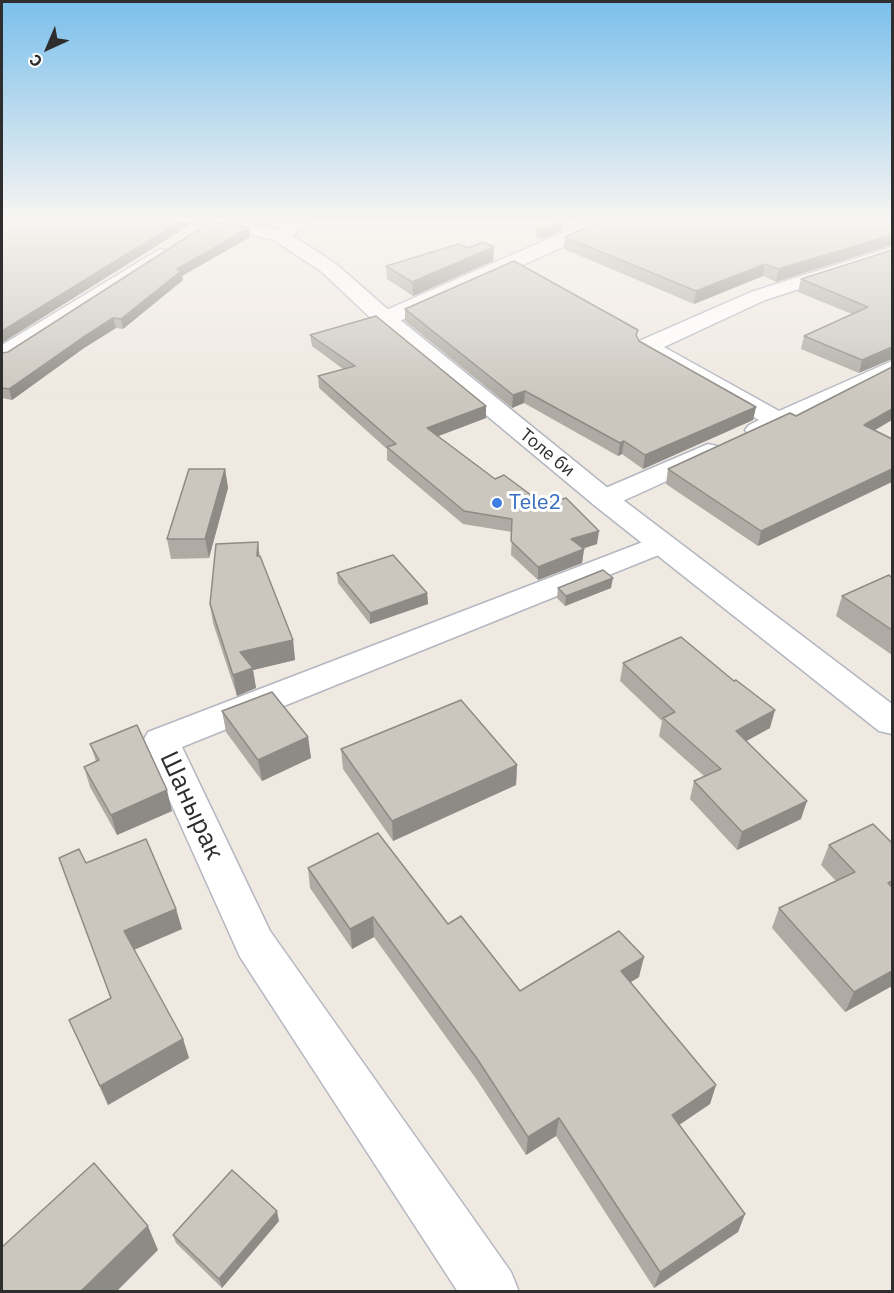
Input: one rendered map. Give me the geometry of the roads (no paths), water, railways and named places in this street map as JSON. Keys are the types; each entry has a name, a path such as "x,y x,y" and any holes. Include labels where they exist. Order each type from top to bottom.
{"street":[{"path":"2,355 120,277"},
{"name":"Толе би","path":"339,277 385,319 604,499 892,722"},
{"path":"385,319 479,277"},
{"path":"778,421 647,346 758,296 816,277"},
{"path":"604,499 892,368"},
{"name":"Шанырак","path":"491,1292 255,944 161,741 662,544"}],"place":[{"name":"Tele2","path":"497,503"}]}
